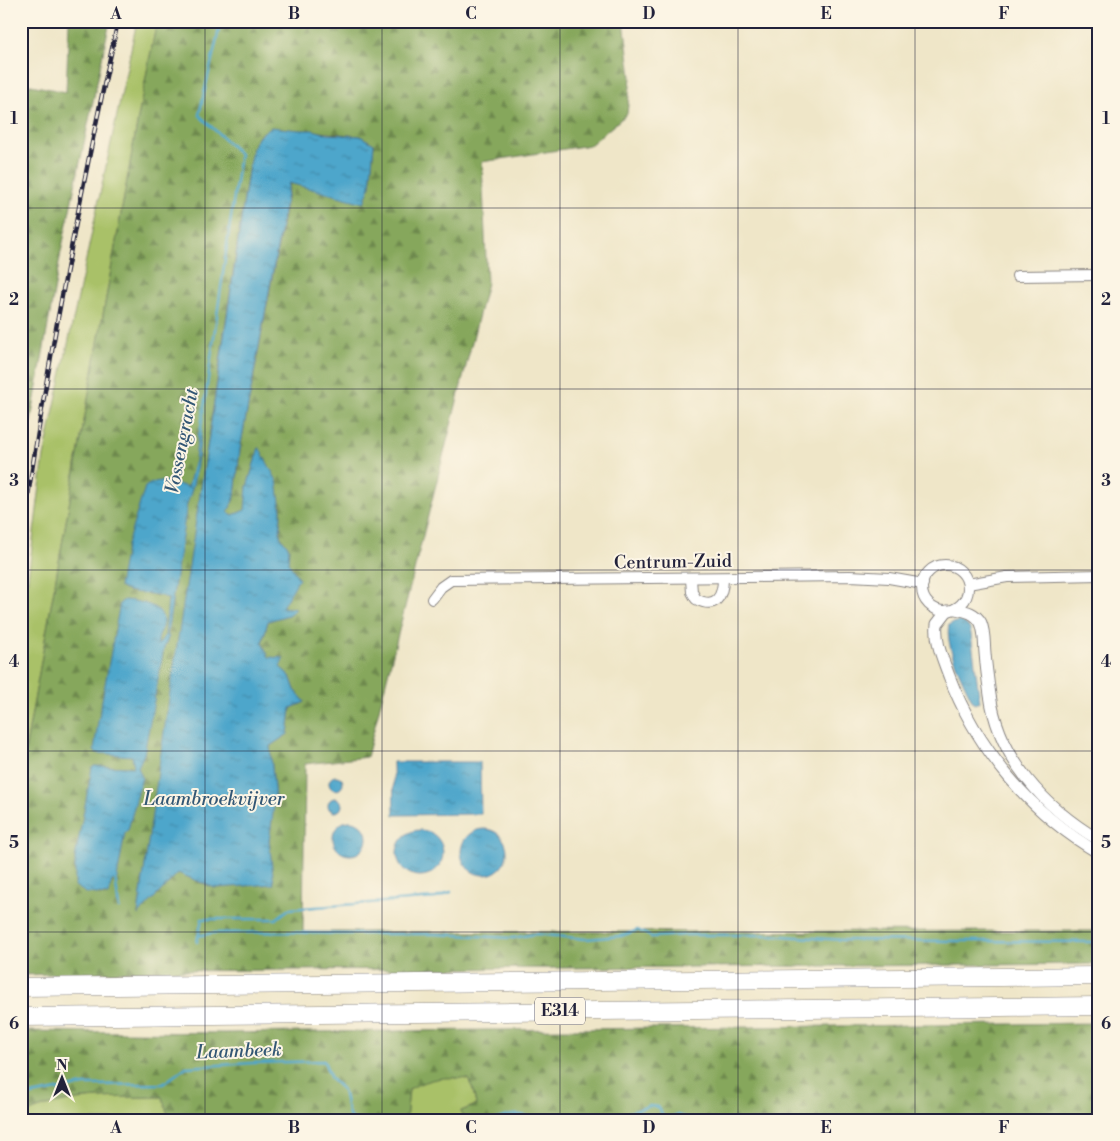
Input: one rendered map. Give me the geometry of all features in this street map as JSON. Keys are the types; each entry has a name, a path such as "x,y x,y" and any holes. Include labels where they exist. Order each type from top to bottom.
{"highway":[{"name":"E314","path":"21,987 1099,976"},
{"name":"E314","path":"21,1017 1099,1006"}],"street":[{"path":"1017,276 1099,275"},
{"path":"1099,840 1058,812 1037,792 1020,769 1007,747 990,698 980,620 975,615 951,610 937,610 927,602 922,591 923,584 927,573 932,569 944,564 951,565 962,572 968,584 967,596 961,605 951,610 937,624 936,636 954,687 979,735 1009,777 1042,813 1063,831 1099,853"},
{"path":"968,584 1007,577 1099,574"},
{"name":"Centrum-Zuid","path":"432,600 441,587 452,580 850,576 889,578 923,584"},
{"path":"691,579 692,592 696,599 709,603 716,601 721,595 724,578"}],"green space":[{"path":"69,21 110,21 61,252 21,477 21,83 66,92"},
{"path":"137,21 157,21 21,774 21,631 44,456"},
{"path":"157,21 624,21 631,77 627,114 590,145 482,162 487,283 367,757 305,764 303,932 1099,931 1099,964 153,971 21,975 21,774","holes":["299,130 360,136 374,144 370,186 290,183 240,449 235,496 228,512 233,515 246,510 247,487 259,448 281,510 280,536 289,548 282,607 295,609 288,615 268,621 262,643 269,658 290,676 295,690 305,702 291,708 288,734 270,746 275,799 269,841 273,883 215,888 178,873 138,914 249,165 254,144 261,133"]},
{"path":"1099,1023 1099,1120 463,1120 461,1111 476,1105 473,1089 468,1079 452,1078 431,1080 409,1089 406,1120 170,1120 162,1097 72,1101 37,1109 21,1116 21,1031 223,1033"},
{"path":"446,1077 468,1079 473,1089 476,1105 461,1111 463,1120 406,1120 409,1089 424,1081"},
{"path":"162,1097 170,1120 21,1120 21,1116 38,1109 72,1101"}],"water":[{"name":"Laambroekvijver","path":"271,127 360,136 374,144 370,186 364,203 289,183 240,449 235,496 228,512 233,515 245,510 247,487 259,447 277,481 281,510 280,536 289,548 288,562 299,579 282,607 296,609 288,615 268,621 262,643 269,657 284,658 280,667 290,676 295,690 305,702 291,708 288,734 270,746 275,799 269,841 274,884 215,888 178,873 138,915 249,165 253,148 258,139"},
{"path":"198,433 201,433 198,460 193,487 187,504 167,635 169,636 164,648 144,754 138,767 142,777 128,830 125,832 117,878 112,881 108,895 86,893 75,886 75,858 92,768 94,766 134,767 132,756 97,753 94,751 120,603 124,600 129,600 154,607 162,616 163,622 158,645 165,635 168,599 158,595 131,592 119,587 126,548 145,487 161,481 188,487 195,460"},
{"path":"960,621 968,626 971,634 980,702 974,704 956,665 948,633 949,625"},
{"path":"393,762 480,762 481,814 394,815"},
{"path":"336,776 341,778 343,783 341,788 336,790 331,788 329,783 331,778"},
{"path":"335,798 340,800 342,805 340,810 335,812 330,810 328,805 330,800"},
{"path":"350,821 362,826 367,838 362,850 350,855 338,850 333,838 338,826"},
{"path":"489,829 493,830 503,839 506,843 506,861 497,871 489,875 479,875 471,871 462,861 461,847 465,839 475,830"},
{"path":"425,830 437,836 442,844 442,862 437,870 429,875 415,876 403,870 398,862 397,848 403,836 411,831"}],"waterway":[{"name":"Vossengracht","path":"200,435 240,154 199,115 221,21"},
{"name":"Vossengracht","path":"115,877 119,908"},
{"path":"197,942 202,919 276,919 289,909 436,898 451,892"},
{"path":"198,936 212,933 286,932 434,934 513,938 535,934 586,939 621,936 638,930 651,937 765,935 844,940 1099,942"},
{"name":"Laambeek","path":"21,1097 84,1085 163,1084 186,1067 324,1061 331,1079 343,1090 346,1104"},
{"name":"Laambeek","path":"588,1120 600,1116 615,1117 649,1106 659,1107 664,1119 677,1115 692,1120"},
{"name":"Laambeek","path":"347,1107 349,1116 354,1120"},
{"name":"Laambeek","path":"496,1120 516,1115 535,1120"}],"railway":[{"path":"21,543 41,412 65,281 118,21"}]}
